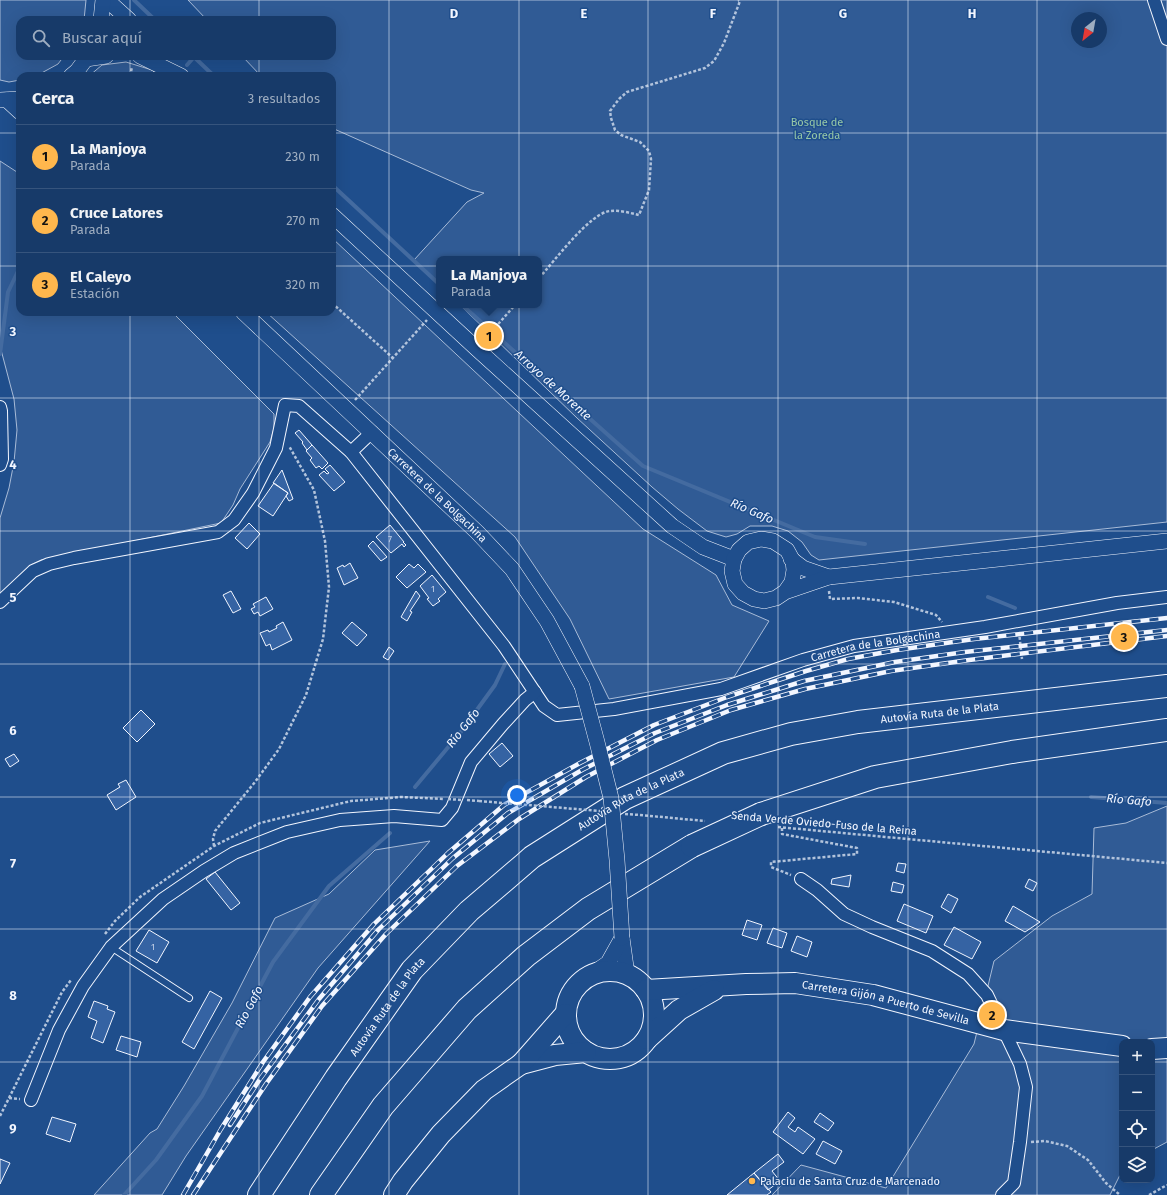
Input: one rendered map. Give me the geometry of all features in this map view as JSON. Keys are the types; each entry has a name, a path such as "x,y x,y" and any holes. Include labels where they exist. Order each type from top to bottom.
{"highway":[{"name":"Autovía Ruta de la Plata","path":"259,1195 336,1078 412,970 469,911 524,864 545,848 625,798 723,753 791,734 858,722 1167,686"},
{"path":"321,1195 383,1106 466,1009 526,956 588,909 692,846 767,821 875,777 1012,752 1167,730"},
{"path":"611,971 627,974 639,982 646,990 652,1003 653,1024 647,1039 636,1051 624,1057 612,1059 599,1058 586,1052 575,1043 567,1028 565,1014 567,1003 572,992 579,983 592,974 611,971"},
{"name":"Carretera Gijón a Puerto de Sevilla","path":"646,990 746,984 795,983 872,995 1004,1030 1119,1046"},
{"name":"Carretera Gijón a Puerto de Sevilla","path":"647,1039 679,1010 720,986"},
{"path":"394,1195 403,1181 441,1134 484,1090 522,1064 565,1014"},
{"path":"1155,1049 1167,1048"},
{"path":"522,1064 555,1055 586,1052"}],"street":[{"path":"101,16 103,0"},
{"path":"107,0 124,16"},
{"path":"1154,0 1167,39"},
{"path":"75,72 85,60"},
{"path":"148,60 173,72"},
{"path":"167,60 178,72"},
{"path":"6,100 16,109"},
{"path":"336,219 672,526 703,547 734,559"},
{"name":"Carretera de la Bolgachina","path":"247,316 478,532 512,569 547,621 582,686 611,798 622,938 627,974"},
{"name":"Carretera de la Bolgachina","path":"280,430 285,405 299,406 351,452 504,646 544,706 556,715 614,709 721,689 803,660 854,646 1017,622 1117,603 1167,597"},
{"path":"0,407 2,459 0,466"},
{"path":"0,602 33,571 49,564 74,558 218,532 234,520 253,492 276,448 280,430"},
{"path":"351,452 372,432"},
{"path":"785,592 792,582 794,570 792,559 787,550 773,541 762,539 748,542 739,550 734,559 732,571 735,584 743,593 754,599 764,601 776,598 785,592 829,577 1167,541"},
{"path":"792,559 803,568 829,577"},
{"path":"31,1100 59,1030 83,986 111,947 163,899 204,871 234,853 286,832 340,820 394,816 442,820 452,808 471,762 503,724 525,700 535,692"},
{"path":"801,879 844,914 932,951 968,974 987,995 1020,1064 1026,1087 1014,1183 1002,1195"},
{"path":"592,974 608,963 622,938"}],"lane":[{"path":"111,947 189,998"}],"path":[{"path":"542,275 586,224 598,216 610,211 639,215 649,190 651,159 649,151 640,142 621,135 615,130 610,111 619,99 627,92 705,68 714,61 724,44 740,1 738,0"},
{"path":"336,307 393,358"},
{"path":"486,339 513,308"},
{"path":"347,409 436,310"},
{"path":"214,846 213,839 215,831 255,782 279,749 306,695 323,639 328,587 325,541 314,490 280,430"},
{"path":"829,577 830,598 858,598 894,602 936,615 953,632"},
{"path":"1017,622 1022,659"},
{"path":"103,937 115,922 140,897 214,846 260,823 351,801 401,797 461,800"},
{"path":"479,801 602,812"},
{"path":"625,814 711,821"},
{"name":"Senda Verde Oviedo-Fuso de la Reina","path":"767,821 782,828 1167,863"},
{"path":"782,828 782,834 857,848 857,854 771,862 771,867 801,879"},
{"path":"0,1116 62,992 71,980"},
{"path":"1020,1142 1045,1141 1067,1146 1088,1160 1106,1183 1120,1195"},
{"path":"1149,1195 1167,1185"}],"green space":[{"path":"0,0 86,0 84,16 16,16 16,60 61,60 58,64 43,72 16,72 16,81 9,82 0,80"},
{"name":"Bosque de la Zoreda","path":"188,0 1167,0 1167,522 819,560 811,555 802,542 788,531 772,526 750,526 737,534 726,537 707,531 652,487 577,418 463,308 542,308 542,256 436,256 436,282 414,260 467,202 484,193 471,190 336,130 336,72 257,72 246,60 336,60 336,16 203,16"},
{"path":"126,62 152,70 154,72 94,72 102,65"},
{"path":"0,161 16,171 16,316 176,316 274,414 274,428 270,442 240,489 233,505 221,523 41,560 31,565 0,596 0,518 9,488 14,462 17,430 14,399 0,346"},
{"path":"336,242 643,529 716,575 732,605 769,621 734,677 609,699 570,619 515,537 270,316 336,316"},
{"path":"1167,806 1167,1142 1155,1148 1155,1039 1119,1039 1119,1177 1110,1195 772,1195 801,1165 886,1188 974,1044 994,961 1052,916 1092,894 1094,828 1126,823"},
{"path":"430,841 318,968 186,1156 162,1195 94,1195 150,1133 157,1129 184,1086 232,1003 275,918 329,894 375,850"}],"building":[{"path":"299,430 312,445 307,450 302,443 303,442 295,433"},
{"path":"312,445 328,463 322,469 319,466 316,468 310,460 312,458 306,451"},
{"path":"330,465 345,482 334,491 319,475 324,471 327,474 329,473 325,469"},
{"path":"282,470 293,499 289,501 286,496 288,493 273,483"},
{"path":"274,483 288,493 273,516 258,506"},
{"path":"249,523 260,534 247,549 235,538"},
{"path":"390,525 406,545 404,547 402,544 391,553 376,537"},
{"path":"373,541 387,557 381,561 368,546"},
{"path":"350,563 358,578 344,585 337,568 343,565 344,567"},
{"path":"409,564 414,568 418,564 426,572 407,588 396,577"},
{"path":"432,575 446,592 438,599 440,601 433,606 427,599 429,598 420,586"},
{"path":"231,591 241,609 233,613 223,595"},
{"path":"416,591 420,596 410,611 412,612 407,621 401,617"},
{"path":"266,597 273,609 260,616 258,612 254,614 251,609 255,607 253,604"},
{"path":"283,622 292,640 272,650 270,644 266,646 260,633 268,630 269,632 277,628 276,626"},
{"path":"352,622 367,635 357,646 342,633"},
{"path":"389,647 394,651 388,660 383,657"},
{"path":"141,710 155,724 137,742 123,728"},
{"path":"502,743 513,756 500,767 489,754"},
{"path":"14,754 19,761 10,767 5,759"},
{"path":"126,780 136,797 116,810 107,795 120,787 118,784"},
{"path":"898,863 906,864 904,873 896,871"},
{"path":"215,872 240,903 231,910 206,879"},
{"path":"851,875 849,887 831,884 832,879"},
{"path":"1029,879 1037,883 1033,891 1025,887"},
{"path":"893,882 904,885 902,893 891,891"},
{"path":"948,894 958,899 951,913 941,907"},
{"path":"904,904 933,916 926,933 897,921"},
{"path":"1013,906 1040,922 1025,932 1005,921"},
{"path":"747,920 762,925 757,940 742,935"},
{"path":"954,927 981,942 972,959 944,945"},
{"path":"773,928 787,933 782,948 767,943"},
{"path":"149,930 169,942 157,963 136,951"},
{"path":"797,936 812,942 807,957 791,951"},
{"path":"210,991 222,998 194,1049 182,1042"},
{"path":"94,1001 108,1006 107,1009 115,1012 103,1043 91,1038 97,1021 88,1017"},
{"path":"121,1036 141,1042 137,1057 116,1050"},
{"path":"788,1112 795,1118 788,1127 795,1132 798,1127 815,1139 803,1154 773,1132"},
{"path":"820,1113 834,1123 828,1131 814,1122"},
{"path":"52,1117 76,1124 70,1142 46,1134"},
{"path":"823,1141 842,1151 835,1164 816,1154"},
{"path":"778,1154 784,1162 772,1171 780,1181 768,1190 754,1173"},
{"path":"0,1159 10,1163 0,1184"},
{"name":"Palaciu de Santa Cruz de Marcenado","path":"754,1173 771,1192 767,1195 727,1195"}],"waterway":[{"name":"Arroyo de Morente","path":"134,0 151,16"},
{"path":"187,65 191,60"},
{"name":"Arroyo de Morente","path":"197,60 210,72"},
{"name":"Arroyo de Morente","path":"336,189 436,281"},
{"path":"0,354 8,292 16,275"},
{"name":"Arroyo de Morente","path":"465,308 643,466 815,537 865,544"},
{"path":"988,597 1015,608"},
{"name":"Río Gafo","path":"415,787 460,733 495,685 505,664"},
{"name":"Río Gafo","path":"1091,797 1167,803"},
{"name":"Río Gafo","path":"124,1195 156,1160 202,1096 273,962 329,886 390,833"}],"railway":[{"path":"183,1195 221,1129 263,1062 310,997 374,924 448,853 504,805 580,763 654,725 727,697 848,659 897,650 974,639 1167,618"},
{"path":"230,1125 260,1079 319,999 379,929 453,858 508,813 582,770 655,733 727,705 804,681 895,662 965,652 1167,630"},
{"path":"193,1195 266,1084 322,1006 386,934 457,866 519,819 586,777 657,740 731,710 805,689 891,671 1167,636"}],"place":[{"name":"La Manjoya","path":"489,336"},
{"name":"El Caleyo","path":"1124,637"},
{"name":"Cruce Latores","path":"992,1015"},
{"name":"Palaciu de Santa Cruz de Marcenado","path":"752,1181"}]}
